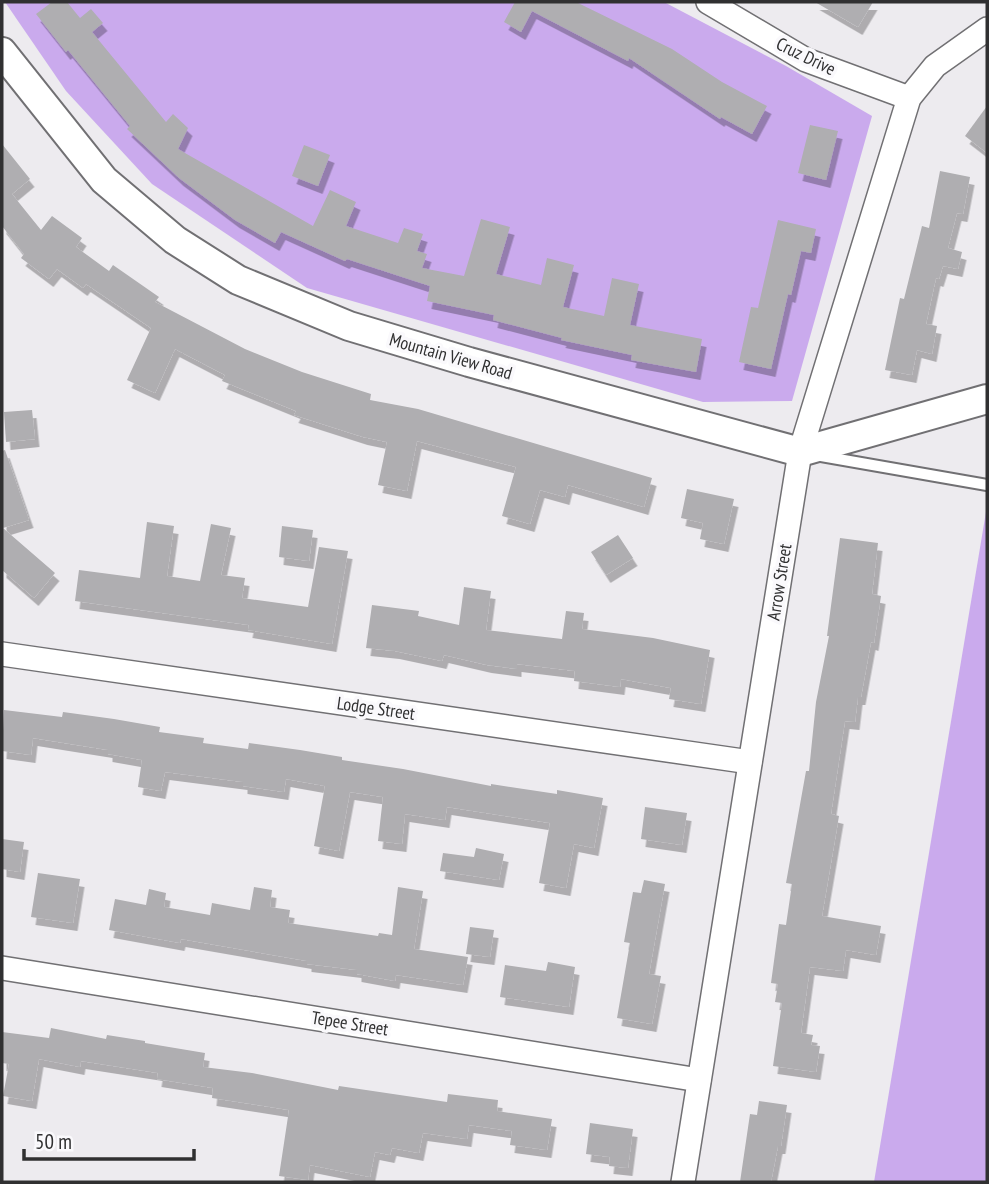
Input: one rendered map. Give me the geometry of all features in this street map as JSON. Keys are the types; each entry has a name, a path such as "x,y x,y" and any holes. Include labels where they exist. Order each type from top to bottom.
{"street":[{"name":"Cruz Drive","path":"708,2 806,60 909,98"},
{"name":"Arrow Street","path":"682,1182 800,452 909,98 935,66 987,29"},
{"name":"Mountain View Road","path":"2,52 104,180 175,240 238,280 349,326 469,362 800,452"},
{"path":"800,452 987,399"},
{"name":"Lodge Street","path":"2,654 750,762"},
{"name":"Tepee Street","path":"2,968 699,1080"}],"lane":[{"path":"800,452 987,485"}],"shaded area":[{"path":"5,2 664,2 786,66 872,116 792,401 703,402 307,288 152,184 66,91"},
{"path":"987,506 987,1182 874,1182"}],"building":[{"path":"52,2 67,2 80,18 91,9 103,23 92,32 166,122 173,114 188,128 178,149 313,226 330,190 356,202 346,226 398,243 404,228 423,234 417,251 427,254 422,268 464,276 481,219 510,227 496,274 541,285 547,258 574,265 563,307 604,316 612,278 639,284 630,325 702,339 696,372 631,360 632,355 561,340 562,338 493,320 494,315 427,301 430,286 347,259 345,261 281,232 275,243 235,220 179,178 127,129 130,126 36,14"},
{"path":"515,2 576,2 672,49 722,82 767,106 752,134 721,117 720,119 629,58 628,61 532,11 521,32 504,22"},
{"path":"815,2 873,2 858,27"},
{"path":"987,106 987,153 965,136"},
{"path":"810,125 838,131 826,180 798,173"},
{"path":"2,144 30,179 12,194 41,230 52,216 82,238 76,247 109,271 113,265 159,297 155,302 245,349 302,372 371,394 370,400 418,409 652,478 644,507 568,485 565,497 540,490 530,524 502,516 516,467 417,441 407,491 378,485 387,442 294,415 296,411 222,381 225,375 175,349 155,393 127,380 151,328 86,284 83,288 57,269 49,279 21,258 24,254 2,226"},
{"path":"304,145 330,155 318,186 292,176"},
{"path":"940,171 970,177 963,214 957,213 948,248 962,252 958,269 943,266 939,279 936,278 926,324 937,326 932,354 917,350 912,375 885,370 900,298 904,299 922,226 929,228"},
{"path":"778,220 816,229 811,253 801,251 771,369 739,362 751,307 758,308"},
{"path":"32,410 35,439 6,442 4,412"},
{"path":"5,450 29,520 3,528 55,573 34,598 2,570 2,451"},
{"path":"687,489 734,499 724,544 700,539 703,523 681,518"},
{"path":"147,522 174,526 167,576 200,581 211,524 231,528 221,575 245,578 242,598 308,607 319,547 348,551 332,644 248,630 249,625 75,601 79,570 140,578"},
{"path":"282,526 313,530 309,561 279,557"},
{"path":"618,535 633,558 606,575 591,552"},
{"path":"840,538 878,543 872,594 881,596 874,643 871,642 855,722 845,721 831,814 839,816 822,916 881,926 876,955 846,950 843,971 810,967 801,1033 813,1035 811,1045 820,1046 816,1072 773,1066 782,1003 775,1002 778,984 771,983 779,924 786,925 792,884 786,883 806,771 809,771 816,702 829,636"},
{"path":"464,587 491,591 486,630 562,639 566,611 584,613 582,629 653,638 710,650 701,704 669,699 671,688 621,679 620,687 574,681 575,671 517,664 517,669 444,655 442,661 366,648 372,605 419,611 418,616 459,625"},
{"path":"4,710 62,717 63,712 114,719 160,727 159,732 204,738 203,743 248,749 249,743 300,750 491,786 557,794 557,790 603,798 594,848 574,844 566,888 539,883 550,823 447,807 445,820 405,814 402,844 378,841 383,797 350,792 339,851 314,846 325,786 286,779 284,792 243,786 243,782 165,772 161,791 138,787 142,760 108,754 108,750 33,738 31,755 2,751"},
{"path":"645,807 687,813 682,845 641,839"},
{"path":"2,839 24,842 20,872 2,869"},
{"path":"476,848 504,854 499,880 440,871 443,853 474,857"},
{"path":"38,873 80,879 73,923 31,917"},
{"path":"644,880 665,884 649,974 661,976 652,1024 617,1018 630,943 624,942 633,892 641,893"},
{"path":"254,887 272,890 270,907 290,910 288,923 378,936 379,933 392,935 398,887 423,891 414,949 468,957 463,985 396,975 395,981 357,974 357,970 307,964 307,961 181,939 180,943 109,930 115,899 146,905 149,889 166,893 164,907 210,915 212,903 250,910"},
{"path":"470,927 494,930 490,957 466,954"},
{"path":"548,962 575,967 569,1007 500,997 505,965 546,971"},
{"path":"51,1028 106,1039 107,1035 145,1041 205,1053 203,1067 252,1073 338,1090 339,1086 447,1102 448,1094 498,1100 497,1111 552,1119 547,1150 510,1145 512,1131 469,1125 467,1139 423,1133 419,1153 392,1148 390,1155 375,1152 370,1177 310,1165 308,1180 279,1176 289,1110 212,1098 213,1088 157,1079 158,1073 81,1061 80,1067 39,1059 32,1101 3,1096 9,1064 2,1063 2,1032 49,1038"},
{"path":"759,1101 787,1105 781,1146 778,1146 771,1182 740,1182 750,1114 757,1115"},
{"path":"590,1123 633,1129 628,1168 609,1166 610,1157 586,1154"}]}
